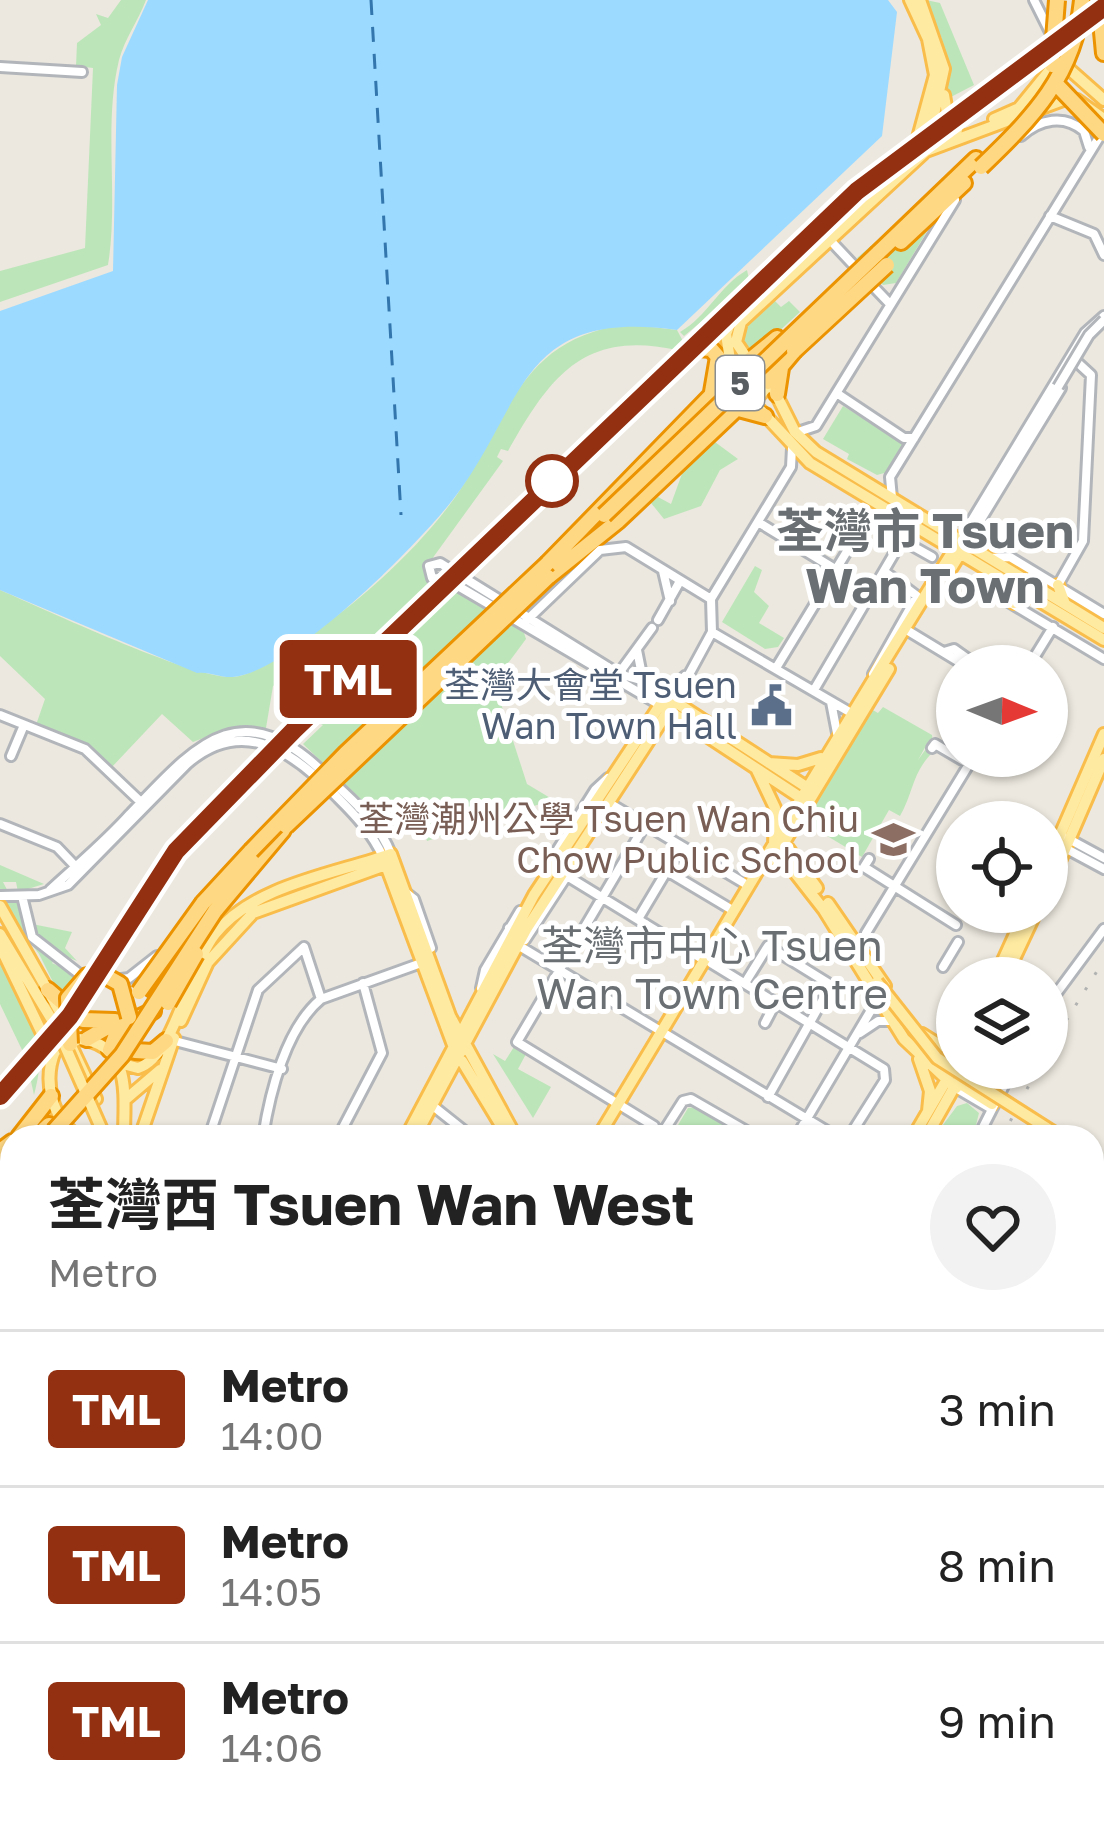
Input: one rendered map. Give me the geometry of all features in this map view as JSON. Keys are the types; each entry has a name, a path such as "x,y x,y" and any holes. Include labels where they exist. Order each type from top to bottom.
{"highway":[{"path":"1053,68 1058,0"},
{"name":"5","path":"548,570 1042,93 1066,48 1078,0"},
{"name":"5","path":"55,1125 254,855 346,753 909,235 1053,91 1073,49 1078,0"},
{"path":"1099,0 1104,53"},
{"path":"1064,97 1104,132"},
{"path":"749,360 915,216"},
{"path":"771,386 790,355 887,265 909,235"},
{"path":"698,349 714,350 719,361 706,405"},
{"path":"548,570 731,374"},
{"path":"548,570 626,514 744,402 767,418"},
{"path":"114,1056 119,1027 139,992 203,903 254,855"},
{"path":"124,1037 126,992 112,978 92,974 76,983 68,998 78,1041 123,1021 168,1003 254,855"},
{"name":"5","path":"56,1125 115,1065 254,855"},
{"path":"48,990 83,1020 123,1021"},
{"path":"123,1021 125,1038 135,1052 153,1052 166,1045"},
{"path":"27,1125 51,1096"}],"main road":[{"path":"910,0 923,23 935,75 922,145"},
{"path":"920,0 937,36 948,123 957,130"},
{"path":"771,386 744,402 735,391 730,322 922,145 1012,112 1053,68 1069,69 1104,100"},
{"path":"922,145 1036,114 1064,97 1076,80"},
{"path":"922,145 943,85"},
{"path":"1040,85 1044,100 1064,97 1104,119"},
{"path":"977,130 997,138 999,155"},
{"path":"803,459 796,432 764,366 749,360 736,343 741,322 826,235"},
{"path":"731,374 749,360"},
{"path":"784,410 772,406 767,418 803,459 944,537 956,550 987,558 1061,594 1104,628"},
{"path":"803,459 891,492 956,550 1104,640"},
{"path":"708,961 750,887 798,820 807,791 823,776 956,550"},
{"path":"1005,582 1013,600"},
{"path":"609,1125 777,848 824,757 908,631"},
{"path":"667,706 708,739 807,791"},
{"path":"667,706 759,765 798,766 824,757"},
{"path":"416,1125 517,938 534,895 608,778 667,706"},
{"path":"471,1022 480,995 610,802 667,706"},
{"path":"1068,829 1104,734"},
{"path":"1068,832 1104,759"},
{"path":"759,765 775,808 777,848 936,1047"},
{"path":"798,820 803,867"},
{"path":"777,848 803,867 908,1035 976,1094 1029,1125"},
{"path":"388,859 409,895 456,1045 469,1074 504,1125"},
{"path":"144,1125 166,1045 220,933 271,895 388,859"},
{"path":"388,859 456,1045 505,1125"},
{"path":"0,907 78,1041 104,1125"},
{"path":"0,916 60,1029 103,1125"},
{"path":"0,934 60,1029 143,1067 166,1045"},
{"path":"851,942 877,1000 915,1053 936,1071"},
{"path":"851,942 912,1032 937,1058 1042,1125"},
{"path":"0,946 53,1056 51,1096 69,1125"},
{"path":"449,1016 471,1022"},
{"path":"922,1034 936,1043"},
{"path":"922,1034 915,1053 930,1097 926,1125"},
{"path":"53,1056 62,1045 78,1041"},
{"path":"419,1125 451,1072 456,1045"},
{"path":"114,1056 126,1099 124,1125"},
{"path":"126,1099 160,1069"},
{"path":"451,1072 469,1074"},
{"path":"929,1125 950,1089"},
{"path":"119,1125 124,1119"}],"street":[{"path":"1034,0 1060,44"},
{"path":"0,67 82,72"},
{"path":"796,432 814,428 951,204 999,155 1033,125 1051,121 1075,123 1089,147"},
{"path":"891,492 914,438 1089,147 1104,132"},
{"path":"1050,216 1094,234 1104,255"},
{"path":"826,235 890,304"},
{"path":"956,550 1072,363 1088,329 1104,320"},
{"path":"956,550 1104,320"},
{"path":"1061,594 1084,532 1090,375 1072,363"},
{"path":"837,393 843,402 914,438"},
{"path":"1028,430 1040,420"},
{"path":"667,706 712,632 711,598 803,459"},
{"path":"776,668 864,521 902,540 956,550"},
{"path":"758,523 836,569"},
{"path":"814,690 902,540"},
{"path":"525,622 600,550 626,547 711,598"},
{"path":"987,558 1005,557 1061,594 1104,614"},
{"path":"525,622 440,562 429,566 432,578 446,579 525,622 667,706"},
{"path":"662,569 670,601"},
{"path":"871,682 874,668 916,598 914,591 885,572"},
{"path":"616,678 680,580"},
{"path":"987,589 1013,600 1104,658"},
{"path":"1042,645 1053,627"},
{"path":"908,631 936,648"},
{"path":"712,632 853,714"},
{"path":"637,650 644,681 667,706"},
{"path":"616,678 644,681"},
{"path":"830,700 838,718 837,738"},
{"path":"0,715 85,749 144,804"},
{"path":"11,756 24,724"},
{"path":"26,918 44,893 80,871 202,752 231,742 261,741 293,754 366,827 388,859"},
{"path":"932,748 936,743"},
{"path":"851,942 866,933 961,777"},
{"path":"750,887 610,802 567,876 517,938 560,970 815,1125"},
{"path":"0,824 57,847 80,871"},
{"path":"645,826 518,1042 652,1125"},
{"path":"1068,844 1104,858"},
{"path":"1068,845 1104,868"},
{"path":"638,919 681,848"},
{"path":"868,859 864,867 936,913"},
{"path":"667,871 735,912"},
{"path":"567,876 886,1072 856,1125"},
{"path":"1,896 44,893"},
{"path":"22,896 32,937 78,976 92,981 129,978 142,970 186,920 220,933"},
{"path":"1068,978 1104,929"},
{"path":"851,942 866,933"},
{"path":"949,957 958,942"},
{"path":"745,983 768,946 831,985 768,1097"},
{"path":"213,1125 258,990 304,947 321,999"},
{"path":"266,1125 294,1031 321,999 430,967"},
{"path":"344,1125 382,1053 363,983"},
{"path":"803,1125 877,1000"},
{"path":"765,1023 776,1002"},
{"path":"855,1038 878,1021 891,1021"},
{"path":"166,1045 182,1039 282,1069"},
{"path":"959,1089 992,1109"},
{"path":"988,1089 998,1096"},
{"path":"984,1125 1002,1089"},
{"path":"667,1125 683,1101 691,1099 736,1125"},
{"path":"433,1105 457,1125"}],"green space":[{"path":"121,0 146,0 122,52 114,85 108,265 0,302 0,271 85,248 93,68 76,66 77,43 101,25 96,14 108,18"},
{"path":"926,0 940,3 974,85 947,99 942,39"},
{"path":"935,190 935,218 896,283 883,285 857,258"},
{"path":"747,270 749,279 759,277 688,340 707,317 684,336 680,332"},
{"path":"772,298 781,307 789,301 800,312 762,347 747,348 742,341 746,323"},
{"path":"627,324 677,330 684,343 677,350 616,347 572,366 538,402 508,451 501,449 497,457 503,461 424,570 429,580 445,582 524,633 526,639 494,682 527,784 567,808 562,817 540,804 427,841 413,799 373,811 303,744 323,725 304,716 355,668 335,646 273,686 266,728 232,727 193,742 162,714 111,768 88,747 36,725 45,699 0,656 0,590 184,666 231,677 250,673 345,609 424,536 456,496 520,387 539,365 590,333"},
{"path":"843,406 907,445 888,472 877,475 823,439"},
{"path":"715,442 738,459 720,470 701,506 664,519 651,503 658,497 671,504 683,471"},
{"path":"755,566 762,570 754,592 769,606 759,623 784,638 778,647 765,649 722,622"},
{"path":"883,707 932,735 933,743 927,744 918,760 928,746 932,753 920,768 900,816 889,810 862,857 804,822 871,709 878,713"},
{"path":"0,865 44,884 18,892 16,882 3,882 13,901 30,901 32,924 72,932 65,948 77,961 61,954 52,963 63,968 100,967 69,982 61,998 39,954 0,902"},
{"path":"0,960 38,1038 34,1095 27,1063 15,1070 23,1052 0,1004"},
{"path":"514,1047 526,1054 518,1069 551,1087 533,1118 493,1054 505,1061"},
{"path":"967,1103 979,1113 976,1125 943,1125 957,1106"},
{"path":"696,1107 725,1125 678,1125 688,1108"}],"water":[{"path":"148,0 888,0 897,12 882,136 677,330 623,327 583,334 553,350 530,374 447,507 406,552 348,607 286,654 258,670 228,677 197,673 0,590 0,311 113,271 117,85 122,57"}],"pier":[{"path":"813,444 1104,619 1104,646 1096,641 1093,645 942,556 799,465"}],"ferry route":[{"path":"371,0 401,515"}],"railway":[{"path":"1068,1017 1104,960"},
{"path":"1008,1125 1027,1089"}],"metro line":[{"name":"TML","path":"0,1096 70,1016 176,851 295,729 640,393 857,191 893,159 955,119 1104,7"}],"place":[{"name":"荃灣大會堂 Tsuen Wan Town Hall","path":"771,706"},
{"name":"荃灣潮州公學 Tsuen Wan Chiu Chow Public School","path":"893,840"}],"district":[{"name":"荃灣市 Tsuen Wan Town","path":"925,558"},
{"name":"荃灣市中心 Tsuen Wan Town Centre","path":"712,970"}]}
